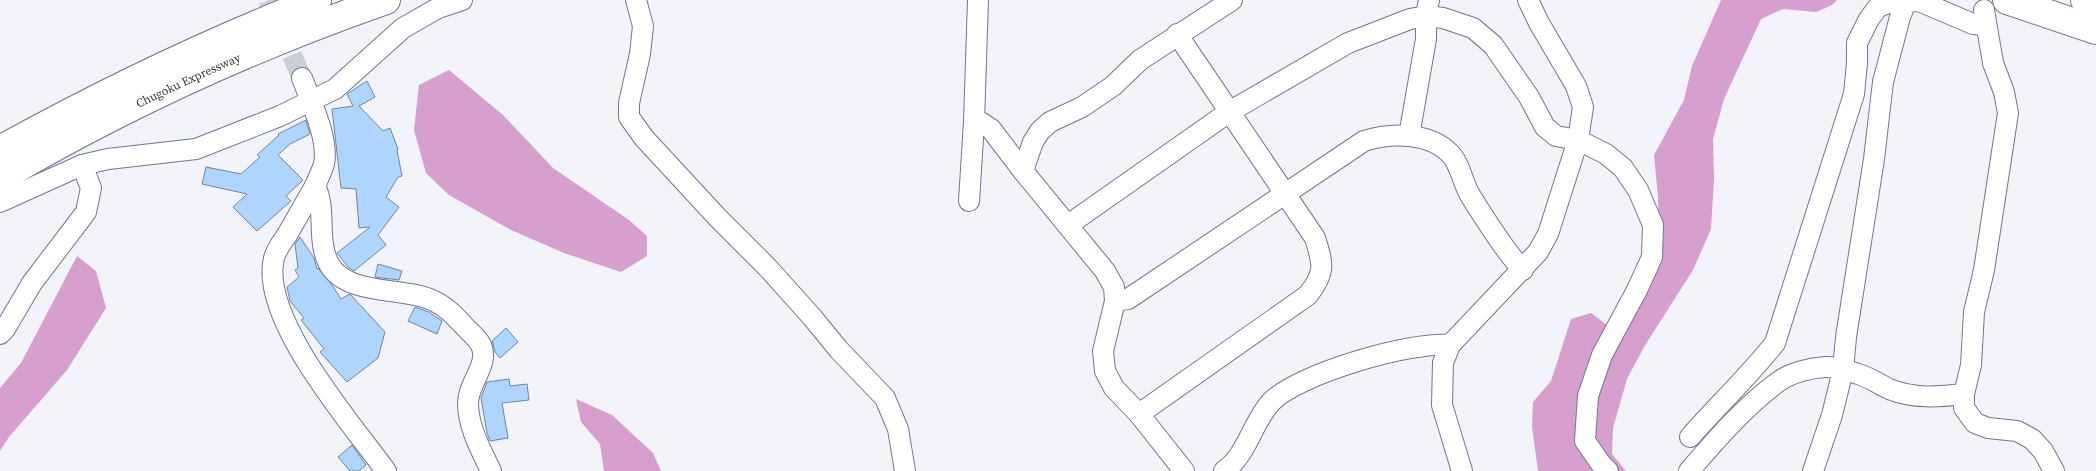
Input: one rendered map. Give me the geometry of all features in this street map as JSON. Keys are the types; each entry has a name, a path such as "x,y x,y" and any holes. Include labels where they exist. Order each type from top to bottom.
{"highway":[{"name":"Chugoku Expressway","path":"0,150 77,108 162,66 251,26 317,0"},
{"name":"Chugoku Expressway","path":"0,178 87,131 174,88 270,45 386,0"},
{"path":"2085,0 2096,4"},
{"path":"1992,12 2096,30"}],"street":[{"path":"0,202 82,165 108,159 196,149 311,102 334,89 403,28 438,8 462,0"},
{"path":"636,0 644,26 629,103 629,117 644,138 718,218 768,268 812,317 838,350 885,398 898,428 905,471"},
{"path":"969,201 978,0"},
{"path":"1023,172 1033,142 1040,131 1050,122 1082,107 1113,86 1140,60 1177,34 1232,0"},
{"path":"1462,471 1442,405 1443,363 1450,345 1538,252 1548,234 1578,140 1582,107 1576,86 1538,23 1528,0"},
{"path":"1690,437 1755,369 1775,343 1854,94 1857,43 1869,19 1878,7 1896,0 1906,2 1919,1 1973,24 1992,12"},
{"path":"1813,471 1832,415 1843,370 1846,337 1874,159 1883,82 1900,17 1906,2"},
{"path":"1428,8 1443,18 1473,28 1493,45 1529,97 1545,127 1556,136 1578,140 1606,154 1623,168 1638,190 1653,225 1652,257 1637,290 1602,355 1588,396 1586,441 1601,464 1608,471"},
{"path":"1068,225 1229,112 1348,43 1410,19 1428,8"},
{"path":"1409,136 1426,39 1428,8"},
{"path":"1992,12 1993,62 2004,92 2008,113 1984,270 1974,312 1971,365 1964,394 1964,408 1975,423 1988,428 2017,431 2032,439 2043,451 2054,471"},
{"path":"1138,414 1308,295 1319,280 1322,261 1315,238 1177,34"},
{"path":"302,78 324,146 324,164 315,186 274,256 271,272 273,289 283,319 328,395 386,471"},
{"path":"974,122 982,123 991,129 1023,172 1105,271 1114,288 1115,301 1103,351 1105,371 1114,388 1138,414 1184,471"},
{"path":"1115,301 1128,299 1364,141 1382,135 1409,136 1430,140 1453,157 1471,196 1523,270"},
{"path":"0,334 5,329 32,283 86,212 91,188 82,165"},
{"path":"315,186 319,194 324,248 329,264 338,275 350,282 376,289 433,300 456,317 480,343 484,354 481,366 469,393 468,403 470,423 491,471"},
{"path":"1224,471 1232,466 1258,418 1273,401 1302,383 1353,361 1435,343 1450,345"},
{"path":"1689,471 1723,432 1779,381 1804,370 1826,367 1843,370 1860,374 1890,389 1920,397 1934,398 1964,394"}],"shaded area":[{"path":"1721,0 1837,0 1832,5 1816,12 1783,9 1761,19 1724,99 1713,139 1714,180 1711,229 1693,270 1644,347 1627,379 1613,428 1612,454 1626,471 1538,471 1532,427 1533,402 1551,381 1571,319 1591,313 1607,325 1626,321 1659,240 1658,197 1654,155 1684,100 1692,66"},
{"path":"449,70 503,115 553,168 629,220 647,236 647,256 621,272 564,253 511,230 449,195 426,173 414,130 419,85"},
{"path":"77,256 96,271 106,308 67,370 9,437 0,451 0,388 21,363"},
{"path":"576,399 612,415 653,453 661,471 604,471 600,444 581,422"}],"building":[{"path":"367,81 375,97 359,106 383,131 390,128 398,149 402,176 398,177 386,197 399,207 378,235 386,245 354,271 348,267 337,253 370,227 359,228 356,189 341,188 332,109 353,106 347,94"},
{"path":"306,120 310,134 290,144 278,155 303,180 286,196 291,201 257,231 233,207 247,194 202,184 206,167 241,174 260,157 257,155 278,134"},
{"path":"300,237 314,258 317,269 332,285 341,299 350,294 385,332 378,358 347,382 320,352 324,349 301,320 304,318 290,301 287,287 299,277 295,270 298,268 295,244"},
{"path":"378,264 402,271 399,280 375,277"},
{"path":"415,307 429,312 442,321 437,334 408,321"},
{"path":"506,328 518,342 500,358 495,352 492,341"},
{"path":"509,379 510,386 527,384 529,400 502,403 508,438 490,441 481,398 487,382"},
{"path":"352,445 366,465 359,471 350,471 338,457"}],"tunnel":[{"path":"268,0 302,78"}]}
